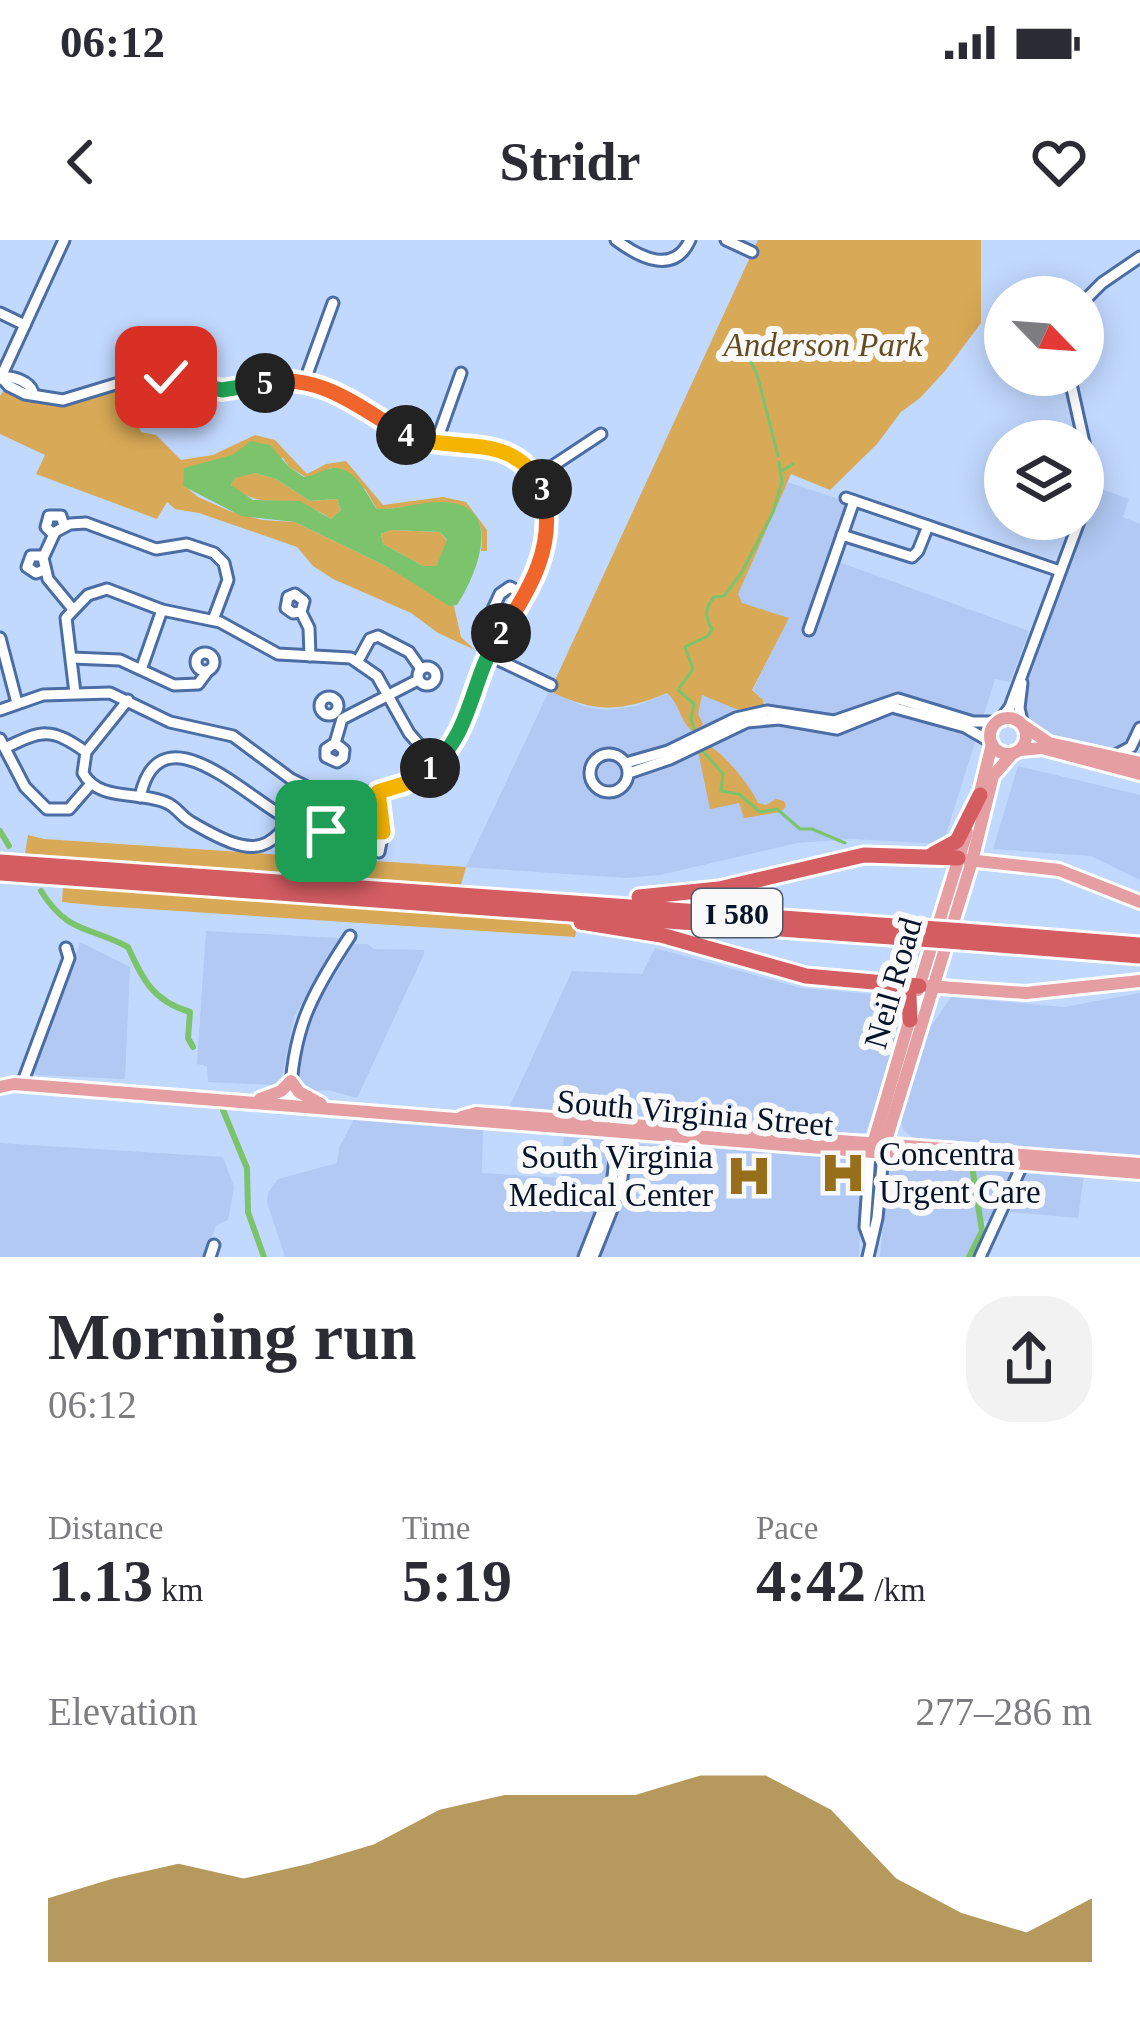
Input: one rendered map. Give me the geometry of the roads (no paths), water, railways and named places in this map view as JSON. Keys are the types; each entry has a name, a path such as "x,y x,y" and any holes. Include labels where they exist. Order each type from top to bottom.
{"highway":[{"path":"930,855 957,841 985,793"},
{"path":"926,986 806,976 661,935 558,918 551,905 576,895 679,895 844,857 965,859"},
{"name":"I 580","path":"0,862 921,933 1140,944"},
{"name":"I 580","path":"0,873 551,905"},
{"name":"I 580","path":"963,936 1140,956"},
{"path":"889,985 909,996 910,1020"}],"main road":[{"path":"1140,763 1044,742 1012,718 999,721 991,743 1003,754 1040,748 1140,774"},
{"path":"1016,752 1026,740 1023,726"},
{"name":"Neil Road","path":"965,859 978,836 991,743"},
{"name":"Neil Road","path":"877,1149 895,1111 926,986 985,793 997,767 1016,752"},
{"path":"985,793 1007,765 1026,755 1064,755"},
{"path":"978,836 980,847 990,857 1020,865"},
{"path":"965,859 1059,870 1140,902"},
{"path":"926,986 1026,993 1140,981"},
{"name":"Neil Road","path":"877,1149 910,1020 926,986"},
{"path":"251,1101 281,1091 291,1081 303,1095 328,1107"},
{"name":"South Virginia Street","path":"9,1083 462,1117 475,1122 1140,1164"},
{"path":"895,1111 902,1136 927,1148"},
{"name":"South Virginia Street","path":"877,1149 927,1148 1140,1173"}],"street":[{"path":"0,710 75,692 110,693 170,722 233,736 307,788 346,796 404,784 436,764 466,724 488,655 526,596 542,557 547,524 536,477 523,462 498,448 407,436 331,390 305,380 222,390 151,375 71,400 49,399 12,377 1,378 64,240"},
{"path":"616,240 662,262 679,258 690,240"},
{"path":"725,240 752,252"},
{"path":"1104,282 1140,257"},
{"path":"305,380 333,303"},
{"path":"0,313 25,325"},
{"path":"436,443 461,373"},
{"path":"536,477 601,434"},
{"path":"809,630 850,499 1060,571"},
{"path":"72,608 44,570 43,556 53,534 64,526 86,523 161,550 187,544 214,553 224,562 228,580 213,620"},
{"path":"842,535 912,557 928,526"},
{"path":"991,743 965,727 892,707 836,729 779,719 747,722 670,759 627,768 736,718 767,711 834,721 898,699 973,722 999,721 1010,707 1072,540"},
{"path":"501,634 488,620 500,594 509,587 526,596"},
{"path":"75,692 64,625 72,608 94,591 107,590 162,610 213,620 278,654 343,656 358,661 377,676 409,733 436,764"},
{"path":"142,668 162,610"},
{"path":"301,612 308,628 310,656"},
{"path":"335,743 339,716 388,695 419,674 409,652 378,636 370,639 358,661"},
{"path":"0,638 16,703"},
{"path":"488,655 551,686"},
{"path":"72,658 108,658 181,687 197,684 207,671"},
{"path":"1023,726 1019,703 1026,664"},
{"path":"90,785 82,767 86,752 128,700"},
{"path":"1114,757 1131,747 1140,728"},
{"path":"86,752 51,733 2,743 26,787 47,809 68,808 90,785"},
{"path":"140,797 150,768 178,758 224,775 291,821 316,830 383,832"},
{"path":"90,785 168,803 188,821 246,847 274,840 291,821 307,788"},
{"path":"378,792 383,832 379,852"},
{"path":"290,1104 296,1036 306,1007 350,936"},
{"path":"9,1083 69,958 66,948"},
{"path":"584,1257 612,1186 622,1130"},
{"path":"593,1257 621,1187 622,1130"},
{"name":"Neil Road","path":"868,1257 866,1227 877,1149"},
{"path":"980,1257 1024,1160"},
{"path":"210,1257 214,1244"}],"waterway":[{"path":"737,335 757,374 778,456"},
{"path":"695,732 694,704 678,690 693,669 685,647 708,636 712,629 708,605 714,597 724,596 742,572 773,512 782,482 779,462"},
{"path":"780,472 793,464"},
{"path":"702,750 723,774 721,791 739,794 760,812 777,809 800,829 845,843"},
{"path":"0,831 9,846"},
{"path":"41,891 70,922 128,947 151,988 190,1012 188,1038 193,1047"},
{"path":"223,1110 247,1168 248,1212 264,1257"},
{"path":"969,1257 982,1231 972,1166"}],"place":[{"name":"Concentra Urgent Care","path":"843,1173"},
{"name":"South Virginia Medical Center","path":"749,1176"}],"park label":[{"name":"Anderson Park","path":"823,345"}]}
